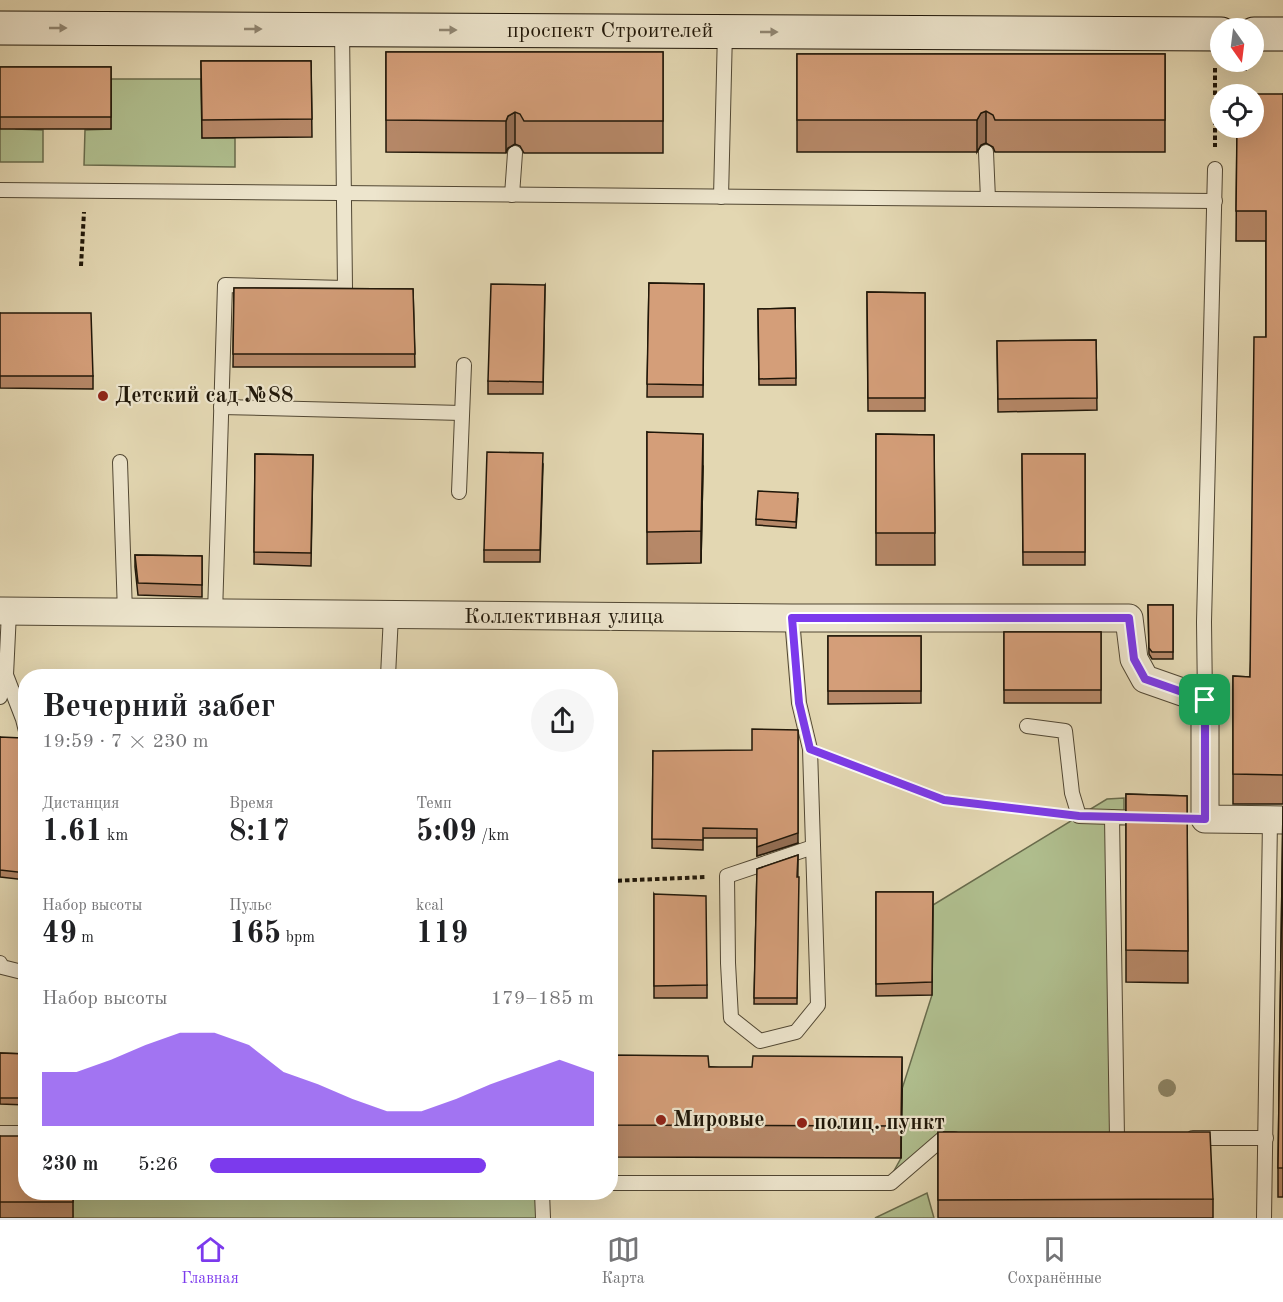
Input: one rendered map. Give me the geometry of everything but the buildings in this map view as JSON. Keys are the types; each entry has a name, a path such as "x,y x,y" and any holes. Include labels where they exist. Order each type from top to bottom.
{"main road":[{"name":"проспект Строителей","path":"0,28 1210,34"},
{"path":"1264,34 1283,34"}],"street":[{"name":"Коллективная улица","path":"5,611 792,618 1129,618 1134,659 1145,679 1205,700"},
{"path":"1205,700 1200,819 1276,820"}],"lane":[{"path":"216,614 225,285 345,288 342,29"},
{"path":"721,197 725,32"},
{"path":"986,152 988,199"},
{"path":"512,195 515,153"},
{"path":"1205,700 1204,622 1215,169"},
{"path":"0,190 1215,201"},
{"path":"459,492 464,366"},
{"path":"221,407 462,413"},
{"path":"120,462 126,613"},
{"path":"0,697 6,675 5,611"},
{"path":"388,669 391,615"},
{"path":"792,618 799,703 810,749 818,1005 796,1032 760,1041 731,1018 727,876 813,847"},
{"path":"6,675 18,706"},
{"path":"1027,726 1065,730 1072,793 1079,816 1152,818"},
{"path":"1112,817 1117,1138"},
{"path":"1264,1218 1276,820"},
{"path":"0,963 2,967 18,971"},
{"path":"0,1133 18,1133"},
{"path":"1174,1138 1266,1138"},
{"path":"618,1183 891,1183 942,1139 965,1139"},
{"path":"542,1200 543,1218"}],"path":[{"path":"1215,72 1215,169"},
{"path":"81,267 85,190"},
{"path":"810,749 944,800 1079,816"},
{"path":"618,881 727,876"}],"green space":[{"path":"111,79 201,79 202,138 235,138 235,167 84,165 85,130 111,129"},
{"path":"0,80 16,80 16,129 43,130 43,162 0,162"},
{"path":"1124,798 1124,813 1108,812 1113,1134 939,1134 890,1178 901,1158 902,1089 932,995 933,905 1107,799"},
{"path":"927,1193 934,1218 875,1218"},
{"path":"72,1200 537,1200 537,1218 73,1218"}],"place":[{"name":"Детский сад №88","path":"103,396"},
{"name":"Мировые","path":"661,1120"},
{"name":"полиц. пункт","path":"802,1123"}],"route":[{"path":"792,618 1129,618 1134,659 1145,679 1205,700 1205,819 1079,816 944,800 810,749 799,703 792,618"}]}
